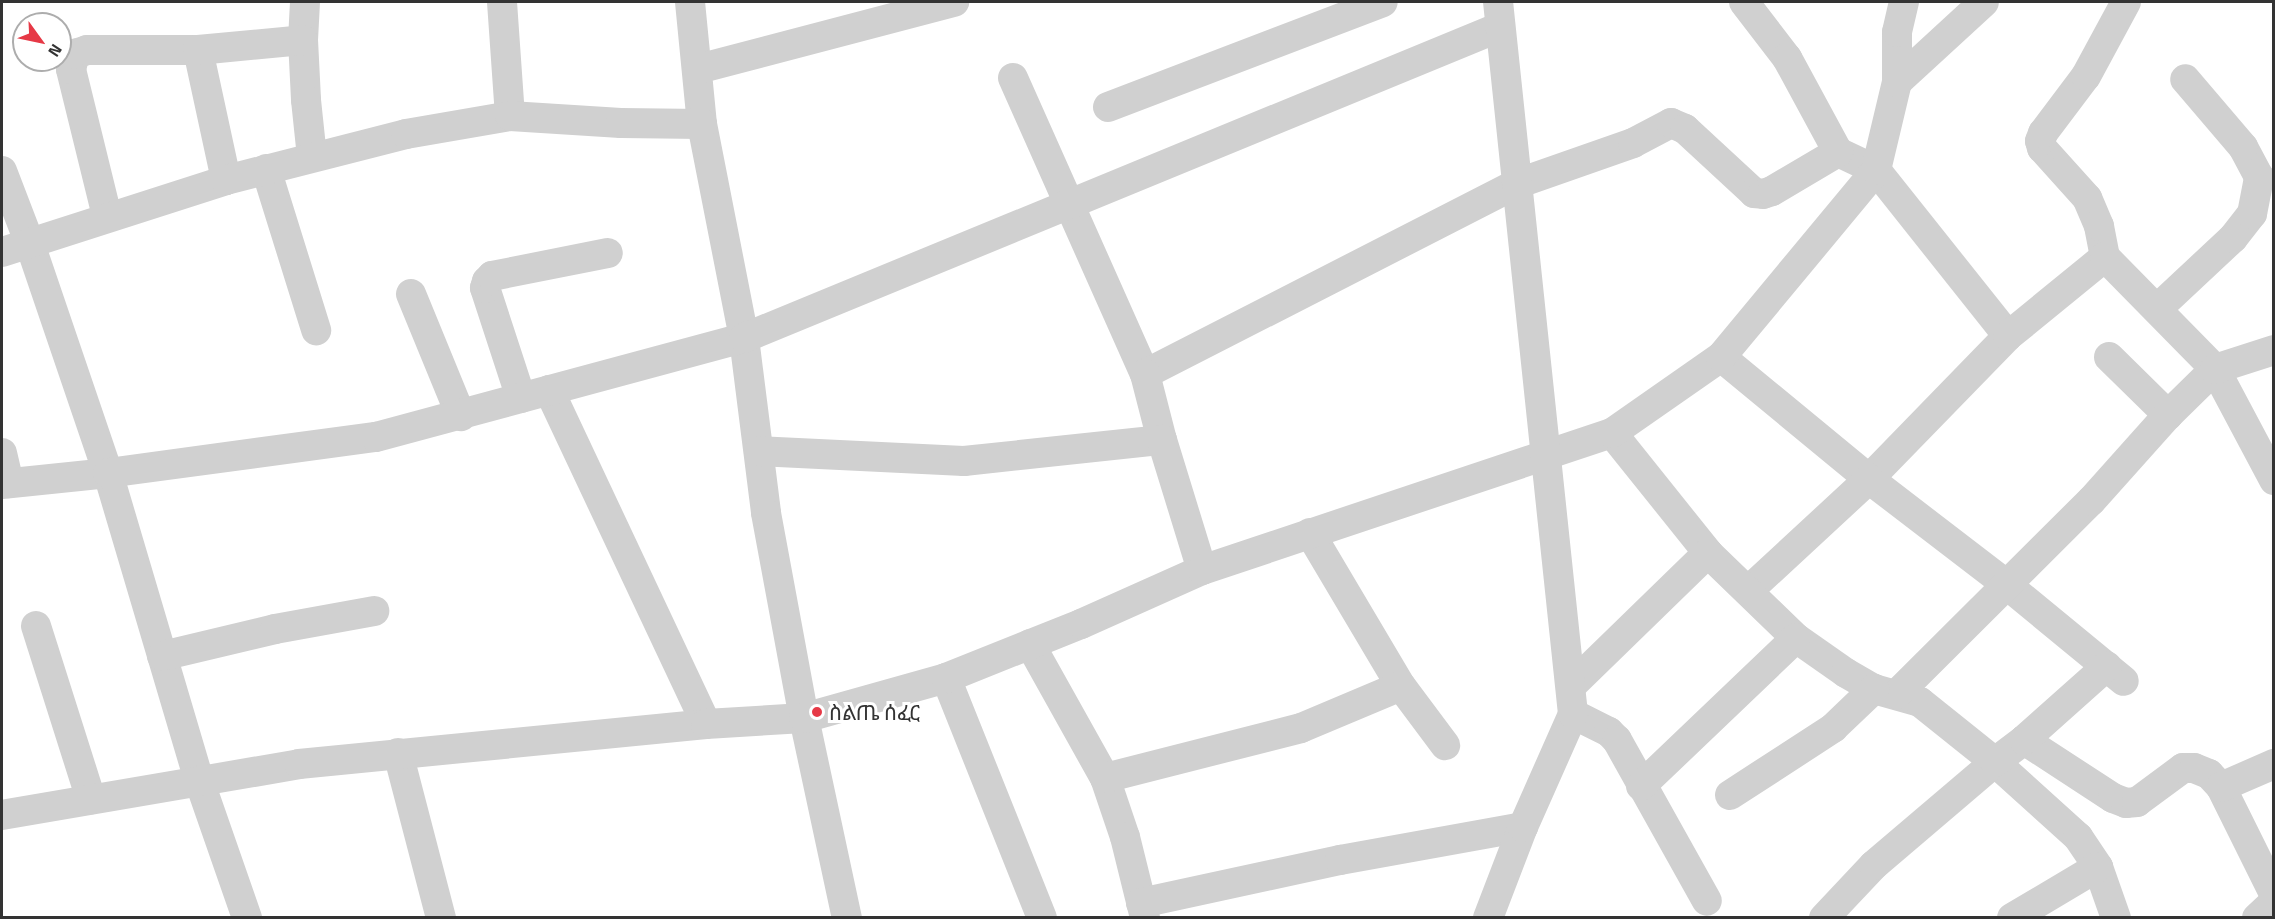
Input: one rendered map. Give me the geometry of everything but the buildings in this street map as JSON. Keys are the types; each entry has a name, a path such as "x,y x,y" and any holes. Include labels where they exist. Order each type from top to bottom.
{"street":[{"path":"305,2 303,40 312,157"},
{"path":"502,2 510,116"},
{"path":"690,2 702,124 744,338 766,513 804,718 847,918"},
{"path":"698,69 954,2"},
{"path":"1108,107 1383,2"},
{"path":"1744,2 1787,58 1838,152 1876,170 2008,336"},
{"path":"2,815 299,764 706,724 804,718 946,678 1081,624 1202,570 1612,433 1721,357 1876,170 1897,82 1898,32 1904,2"},
{"path":"1897,82 1984,2"},
{"path":"2126,2 2086,76 2043,133 2040,141 2042,148 2087,198 2098,226 2105,257 2216,369 2274,480"},
{"path":"2,453 5,483 108,473 376,437 461,416 744,338 1069,207 1501,9 1572,700 1617,740 1707,901"},
{"path":"107,216 71,60 75,54 87,50 198,50 303,40"},
{"path":"198,50 226,180"},
{"path":"1013,78 1145,374 1162,440 1202,570"},
{"path":"2157,309 2232,238 2253,214 2259,177 2243,147 2185,79"},
{"path":"2,252 107,216 226,180 406,134 510,116 621,123 702,124"},
{"path":"1145,374 1519,183 1634,143 1671,123 1685,129 1754,193 1763,194 1772,190 1838,152"},
{"path":"266,169 316,330"},
{"path":"2,171 30,244 108,473 199,780 247,918"},
{"path":"521,398 485,288 487,281 492,276 608,253"},
{"path":"1748,591 1869,479 2008,336 2105,257"},
{"path":"411,294 461,416"},
{"path":"1730,795 1833,729 1886,691 2007,585 2091,501 2168,415 2216,369 2274,350"},
{"path":"1721,357 1869,479 2007,585 2115,673 1995,762 1874,865 1824,918"},
{"path":"2109,357 2168,415"},
{"path":"549,390 706,724"},
{"path":"1612,433 1708,553 1796,638 1846,673 1886,691 1920,702 1995,762 2078,837 2098,867 2116,918"},
{"path":"759,451 964,461 1162,440"},
{"path":"1311,533 1401,686 1445,745"},
{"path":"1488,918 1572,700 1708,553"},
{"path":"162,656 275,629 374,612"},
{"path":"36,626 91,799"},
{"path":"1641,786 1796,638"},
{"path":"1030,644 1105,778 1125,837 1143,910 1340,860 1523,827"},
{"path":"946,678 1042,918"},
{"path":"1105,778 1301,728 1401,686"},
{"path":"2024,740 2113,798 2126,803 2137,802 2183,768 2194,768 2210,774 2221,787 2274,894"},
{"path":"398,753 441,918"},
{"path":"2221,787 2274,764"},
{"path":"2012,918 2098,867"},
{"path":"2257,918 2274,902"}],"place":[{"name":"ስልጤ ሰፈር","path":"817,712"}]}
